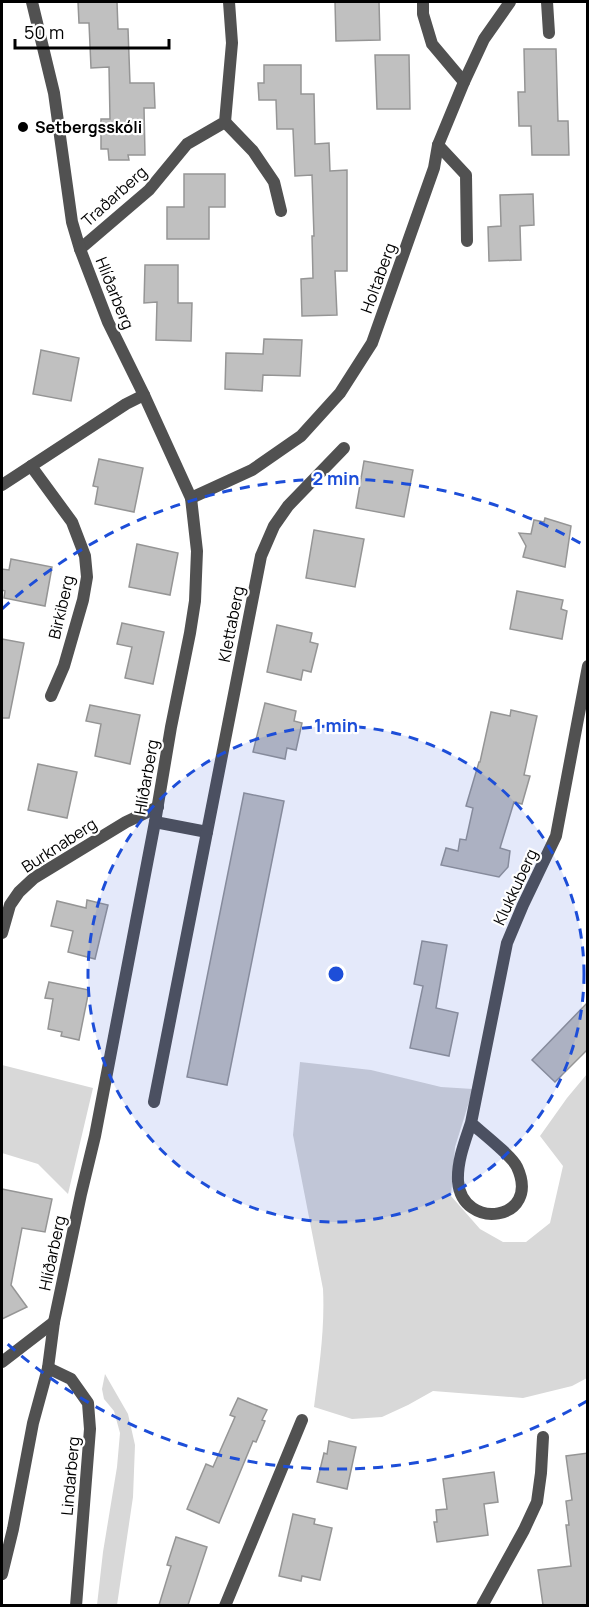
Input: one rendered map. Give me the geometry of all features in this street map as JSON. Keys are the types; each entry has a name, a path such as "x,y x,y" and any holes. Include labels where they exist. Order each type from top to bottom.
{"street":[{"name":"Hlíðarberg","path":"2,1574 33,1423 48,1368 54,1322 95,1136 158,807 195,601 197,551 191,498 108,322 80,249 72,222 54,93 32,2"},
{"path":"229,2 232,43 225,122 254,151 274,182 281,211"},
{"path":"423,2 423,14 432,44 464,82"},
{"name":"Holtaberg","path":"191,498 252,470 302,436 340,393 372,343 434,168 438,145 464,82 484,39 510,2"},
{"path":"547,2 549,33"},
{"name":"Traðarberg","path":"80,249 149,190 187,144 225,122"},
{"path":"438,145 466,175 467,241"},
{"path":"2,485 126,404 144,395"},
{"name":"Klettaberg","path":"154,1102 261,556 274,526 288,506 344,448"},
{"name":"Birkiberg","path":"31,466 72,522 85,556 87,577 83,600 64,666 51,696"},
{"name":"Klukkuberg","path":"471,1123 516,1164 522,1187 520,1199 508,1212 484,1214 469,1206 461,1194 458,1179 507,943 556,836 588,666"},
{"name":"Burknaberg","path":"2,933 10,905 19,892 34,878 107,833 158,807"},
{"path":"155,822 207,832"},
{"path":"2,1362 54,1322"},
{"name":"Lindarberg","path":"48,1368 71,1379 88,1403 90,1429 76,1605"},
{"path":"225,1605 302,1420"},
{"path":"482,1605 537,1502 543,1437"}],"shaded area":[{"path":"300,1062 371,1070 441,1087 473,1089 455,1147 451,1196 480,1229 503,1242 526,1242 550,1223 563,1166 540,1136 587,1074 587,1378 572,1386 523,1398 433,1391 382,1417 352,1419 314,1407 320,1363 323,1289 293,1135"},
{"path":"2,1065 93,1088 68,1194 38,1164 2,1153"},
{"path":"105,1374 128,1414 135,1445 133,1497 117,1605 97,1605 120,1433 114,1411 104,1399 102,1389"}],"building":[{"path":"78,2 117,2 118,29 128,29 130,83 154,83 155,108 144,108 145,155 128,155 129,160 109,160 108,149 101,149 101,119 110,119 109,67 91,68 89,23 79,23"},
{"path":"335,2 379,2 380,40 336,41"},
{"path":"524,49 556,49 558,121 568,121 569,155 532,155 531,126 519,126 518,92 525,92"},
{"path":"375,55 409,55 410,109 377,109"},
{"path":"264,65 301,65 301,94 314,94 315,144 329,143 330,171 347,170 347,271 335,271 337,315 302,316 301,279 313,278 312,175 295,176 293,129 277,129 276,100 259,100 258,83 264,83"},
{"path":"184,174 225,174 225,207 209,207 209,239 167,239 167,207 184,207"},
{"path":"533,194 534,225 520,226 521,260 489,261 488,227 501,226 500,195"},
{"path":"145,265 178,265 178,303 192,303 191,341 156,340 157,302 144,303"},
{"path":"264,339 302,340 300,376 263,375 262,391 225,389 226,353 263,354"},
{"path":"41,350 79,358 71,401 33,394"},
{"path":"99,459 143,468 134,512 95,504 98,487 93,486"},
{"path":"364,461 413,470 404,517 356,508"},
{"path":"545,518 571,526 565,567 523,557 526,546 519,533 531,534 534,520 544,522"},
{"path":"314,530 364,539 355,587 306,578"},
{"path":"137,544 178,553 170,595 129,587"},
{"path":"11,559 52,567 45,606 4,598 2,569 9,570"},
{"path":"517,591 563,600 561,609 567,611 562,639 510,629"},
{"path":"122,623 164,632 153,684 125,678 132,647 117,644"},
{"path":"277,625 312,633 310,642 318,644 311,672 303,670 301,680 267,672"},
{"path":"2,639 24,643 9,718 2,718"},
{"path":"265,703 296,711 294,721 302,723 296,750 287,748 285,759 253,752"},
{"path":"90,705 140,715 130,764 95,756 101,724 86,721"},
{"path":"511,710 537,716 524,775 530,776 522,804 514,802 500,848 510,851 508,867 499,877 441,865 446,848 458,851 460,839 466,840 473,808 466,806 480,762 491,712 510,716"},
{"path":"38,764 77,772 67,818 28,810"},
{"path":"244,793 284,801 227,1085 187,1077"},
{"path":"87,900 108,905 95,959 68,952 73,931 51,926 57,901 86,908"},
{"path":"422,941 447,945 436,1008 458,1013 449,1056 410,1048 423,986 414,984"},
{"path":"49,982 89,990 79,1040 61,1036 62,1032 48,1029 53,999 45,998"},
{"path":"588,1002 588,1049 555,1082 532,1060"},
{"path":"2,1189 52,1199 45,1232 22,1228 11,1285 27,1307 2,1319"},
{"path":"238,1398 267,1410 262,1420 265,1421 256,1442 253,1441 219,1523 187,1509 206,1464 213,1467 235,1417 230,1415"},
{"path":"329,1441 356,1447 347,1489 317,1482"},
{"path":"588,1453 588,1605 543,1605 538,1570 571,1566 566,1525 569,1525 566,1501 572,1500 566,1456"},
{"path":"494,1472 498,1502 484,1504 488,1535 437,1542 434,1522 437,1522 436,1510 447,1509 443,1479"},
{"path":"293,1514 315,1519 314,1524 332,1528 320,1580 302,1576 301,1581 279,1576"},
{"path":"176,1537 207,1547 188,1605 159,1605 171,1566 167,1565"}],"place":[{"name":"Setbergsskóli","path":"23,127"}]}
